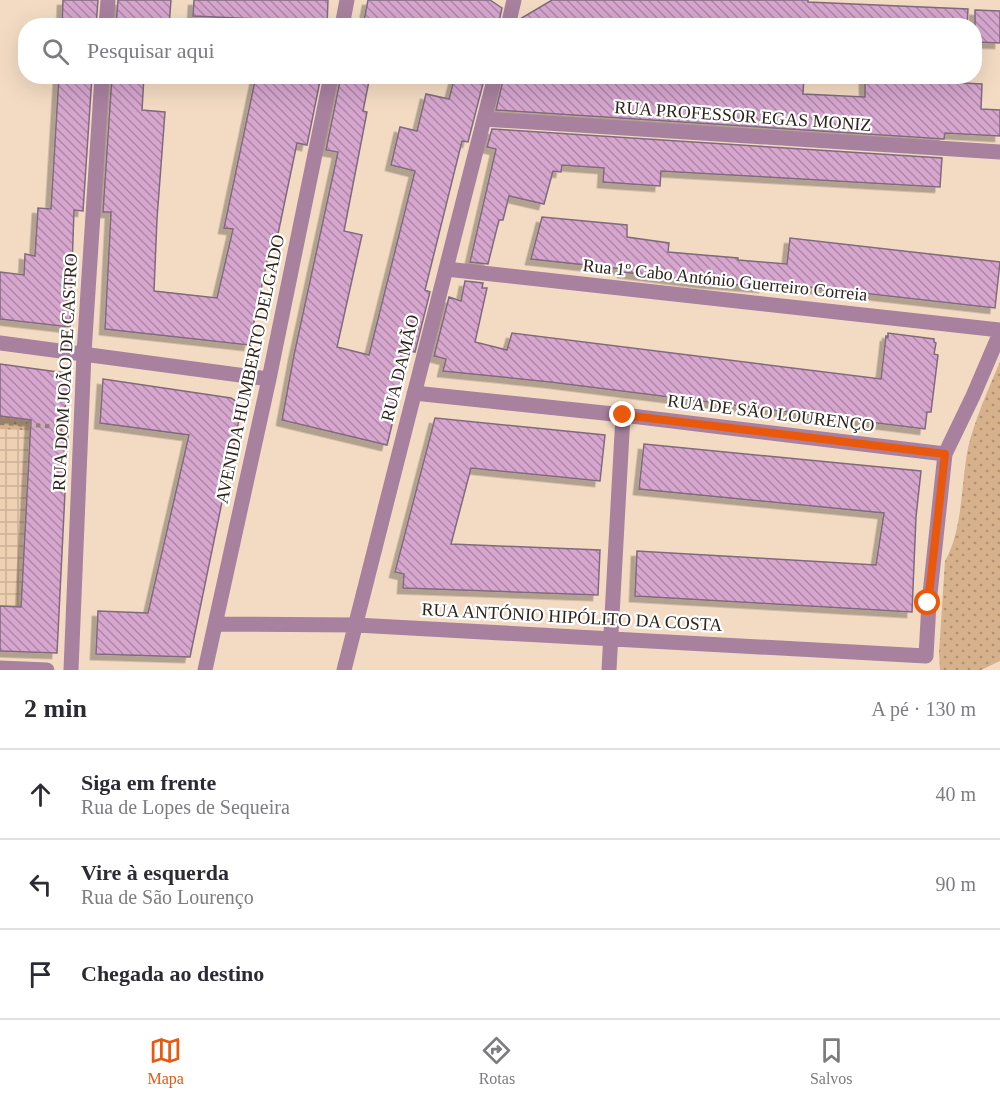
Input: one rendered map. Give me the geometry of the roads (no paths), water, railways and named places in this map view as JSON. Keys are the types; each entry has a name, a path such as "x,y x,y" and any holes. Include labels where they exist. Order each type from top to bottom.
{"street":[{"path":"107,18 108,0"},
{"path":"344,18 347,0"},
{"path":"510,18 514,0"},
{"name":"RUA DOM JOÃO DE CASTRO","path":"71,670 84,353 101,84"},
{"name":"AVENIDA HUMBERTO DELGADO","path":"206,670 329,84"},
{"name":"RUA DAMÃO","path":"344,670 493,84"},
{"name":"RUA PROFESSOR EGAS MONIZ","path":"484,119 1000,152"},
{"name":"Rua 1º Cabo António Guerreiro Correia","path":"446,269 1000,332"},
{"path":"945,454 1000,332"},
{"path":"0,343 269,379"},
{"name":"RUA DE SÃO LOURENÇO","path":"414,393 623,415 945,454"},
{"path":"609,670 623,415"},
{"name":"RUA ANTÓNIO HIPÓLITO DA COSTA","path":"215,624 356,625 926,656 928,603 945,454"},
{"path":"0,668 47,670"},
{"path":"200,670 206,670"}]}
